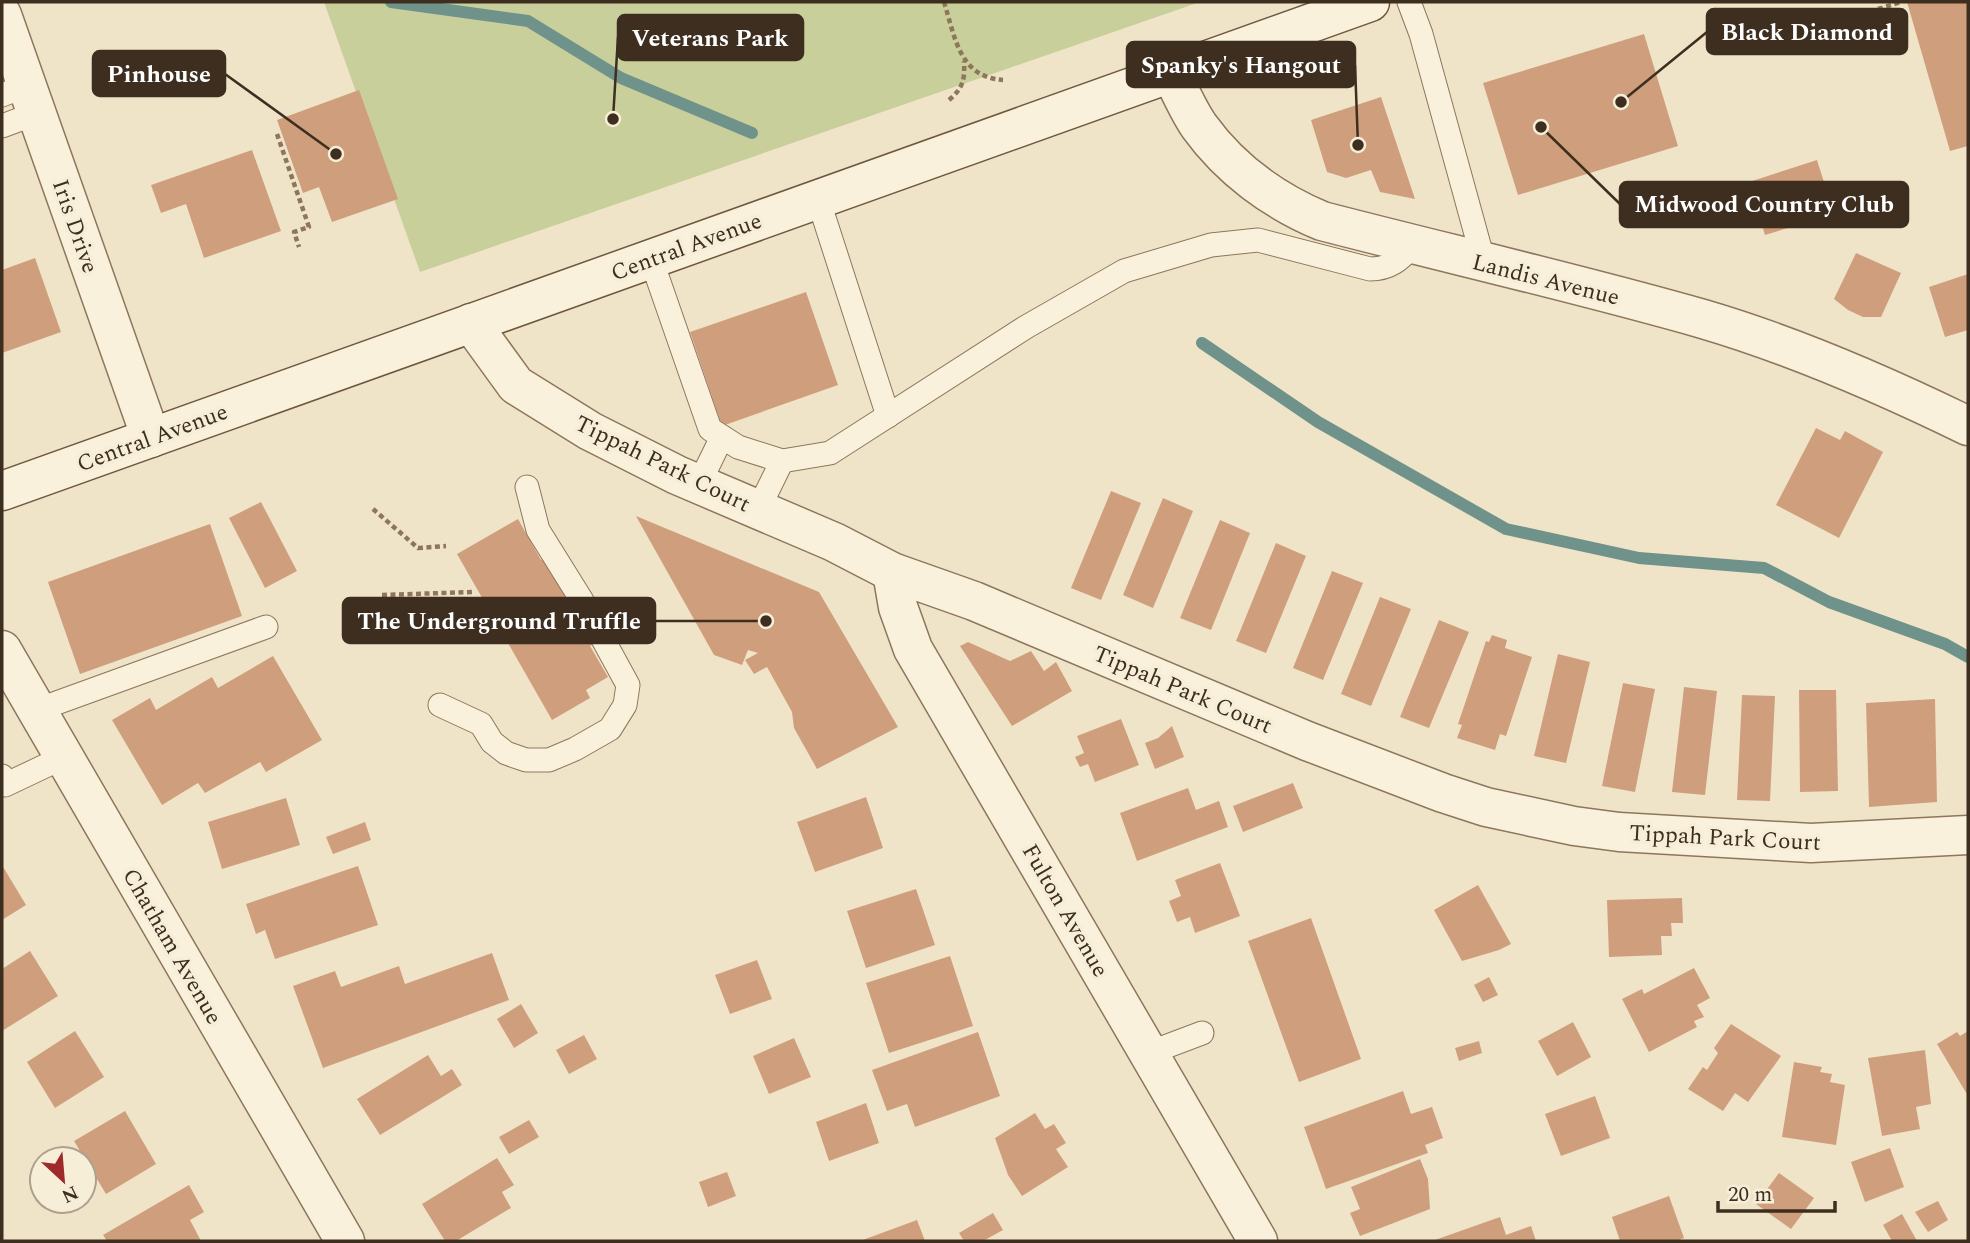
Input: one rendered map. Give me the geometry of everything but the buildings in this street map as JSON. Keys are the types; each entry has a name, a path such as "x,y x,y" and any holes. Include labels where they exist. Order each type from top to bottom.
{"street":[{"name":"Central Avenue","path":"2,491 1370,2"},
{"name":"Iris Drive","path":"2,15 17,105 151,438"},
{"name":"Landis Avenue","path":"1171,73 1199,125 1229,162 1250,180 1297,210 1322,221 1704,319 1884,385 1968,426"},
{"name":"Tippah Park Court","path":"471,323 516,385 590,431 699,484 834,542 892,572 974,601 1307,741 1486,807 1574,826 1619,832 1811,843 1968,835"},
{"name":"Fulton Avenue","path":"892,572 898,607 913,649 1258,1241"},
{"name":"Chatham Avenue","path":"2,650 345,1241"}],"lane":[{"path":"1409,2 1421,34 1484,263"},
{"path":"818,199 888,416"},
{"path":"651,258 710,429 738,447 782,461 830,453 1026,327 1124,271 1211,245 1258,240 1370,269 1383,269 1396,263 1414,245"},
{"path":"699,484 722,436"},
{"path":"758,510 782,461"},
{"path":"440,705 481,724 492,743 506,753 526,760 550,760 575,749 611,729 625,705 628,685 581,599 538,530 527,487"},
{"path":"37,710 265,626"},
{"path":"2,776 5,785 64,757"},
{"path":"1149,1053 1202,1033"}],"path":[{"path":"944,2 963,60 965,76 961,89 948,100"},
{"path":"1878,9 1901,2"},
{"path":"963,60 977,74 990,80 1003,80"},
{"path":"277,134 309,227 294,232 299,247"},
{"path":"373,509 418,548 446,546"},
{"path":"382,594 473,592"}],"green space":[{"path":"324,2 1200,2 420,272"}],"waterway":[{"path":"391,2 528,21 621,78 752,133"},
{"path":"1202,343 1318,422 1506,529 1639,558 1764,568 1829,602 1945,644 1968,657"}],"place":[{"name":"Black Diamond","path":"1621,102"},
{"name":"Veterans Park","path":"613,119"},
{"name":"Midwood Country Club","path":"1541,127"},
{"name":"Spanky's Hangout","path":"1358,145"},
{"name":"Pinhouse","path":"336,154"},
{"name":"The Underground Truffle","path":"766,621"}]}
